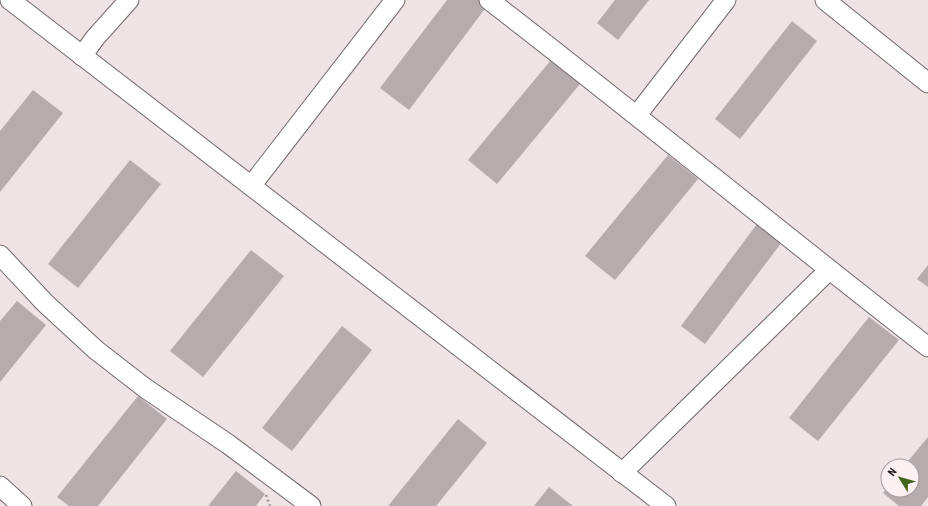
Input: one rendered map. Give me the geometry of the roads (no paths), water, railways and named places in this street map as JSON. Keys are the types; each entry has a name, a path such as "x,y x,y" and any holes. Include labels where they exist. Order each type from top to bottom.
{"street":[{"path":"10,0 622,473 655,503"},
{"path":"82,56 95,38 129,0"},
{"path":"251,186 395,0"},
{"path":"489,0 637,115 829,270 928,347"},
{"path":"637,115 726,0"},
{"path":"824,0 928,83"},
{"path":"0,255 45,303 96,350 145,388 228,444 311,506"},
{"path":"622,473 829,270"},
{"path":"0,486 22,506"}]}
